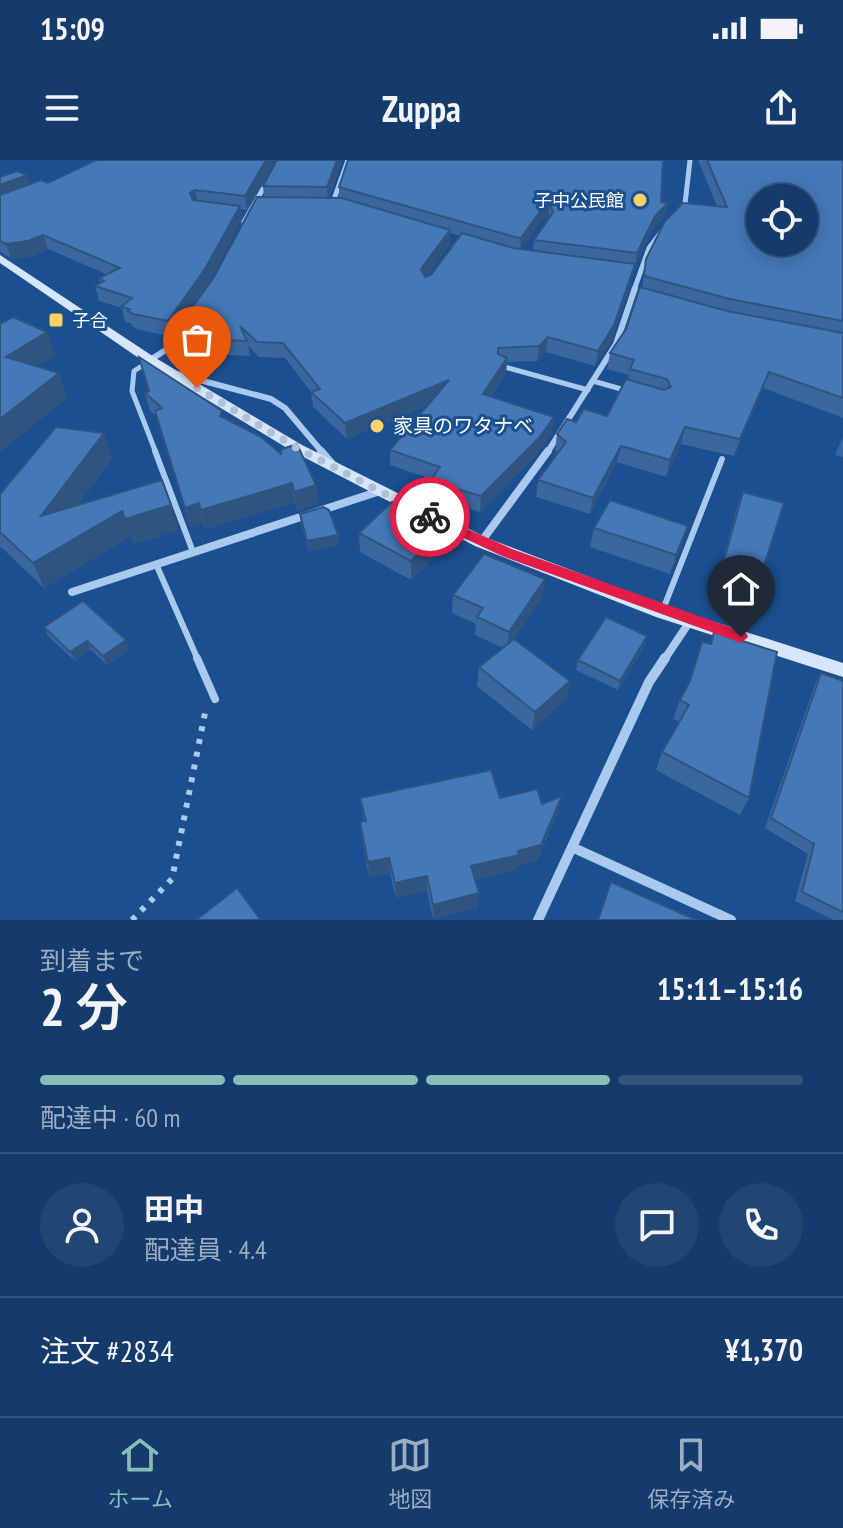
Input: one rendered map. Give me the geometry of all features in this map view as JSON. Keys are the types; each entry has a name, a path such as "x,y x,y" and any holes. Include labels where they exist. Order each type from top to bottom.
{"street":[{"path":"332,205 348,160"},
{"path":"481,542 565,426 617,343 635,296 638,273 657,233 685,204 690,160"},
{"path":"241,229 273,171"},
{"path":"255,205 268,205"},
{"path":"323,206 344,206"},
{"path":"0,258 150,360 377,492 481,542 662,612 843,670"},
{"path":"624,271 638,273"},
{"path":"150,360 172,346 189,322"},
{"path":"172,373 271,399 285,408 337,470"},
{"path":"72,592 377,492"},
{"path":"538,920 649,682 690,621"},
{"path":"574,848 731,920"}],"lane":[{"path":"235,214 247,215"},
{"path":"150,360 134,371 132,391 193,552"},
{"path":"501,366 588,390"},
{"path":"593,381 634,393"},
{"path":"552,422 565,426"},
{"path":"662,612 722,459"},
{"path":"156,564 215,699"}],"path":[{"path":"132,920 172,879 201,719 215,699"}],"building":[{"path":"96,160 266,160 245,196 195,190 190,193 193,200 240,206 205,269 168,321 133,314 128,311 130,309 121,307 132,298 95,286 104,281 99,278 120,268 43,235 28,241 6,244 0,241 0,195 41,180 48,183"},
{"path":"277,160 337,160 327,187 263,186"},
{"path":"348,160 663,160 661,202 668,203 655,216 637,253 534,240 553,212 550,204 544,206 521,238 515,237 339,187"},
{"path":"707,160 843,160 843,321 730,299 644,276 646,259 665,221 683,203 727,207"},
{"path":"17,171 27,175 0,185 0,177"},
{"path":"257,197 342,198 450,230 421,269 425,277 431,275 462,233 513,248 635,264 614,325 598,351 548,337 539,346 498,348 498,354 507,358 483,394 554,417 539,438 481,496 430,481 440,467 390,450 449,380 345,423 311,392 320,389 283,343 257,342 240,326 247,341 186,338 198,328 180,325 214,277"},
{"path":"640,287 727,311 843,333 843,398 769,372 740,439 685,427 670,460 621,446 593,498 538,480 566,442 557,434 567,419 576,422 584,409 607,416 626,379 664,390 671,387 667,379 630,369 634,360 610,353 626,329"},
{"path":"13,317 47,332 6,357 59,373 0,419 0,324"},
{"path":"139,357 222,411 220,416 261,437 281,454 282,449 297,444 316,485 294,492 292,483 201,510 199,503 185,508 155,411 162,408 145,393 149,391"},
{"path":"56,427 104,433 41,516 162,480 171,505 125,519 122,511 33,563 0,532 0,494"},
{"path":"743,492 784,503 755,594 718,581"},
{"path":"610,500 688,526 676,555 594,528"},
{"path":"392,502 445,528 411,561 359,533"},
{"path":"323,507 329,510 338,535 307,541 300,514"},
{"path":"484,554 545,579 509,632 477,617 483,608 453,595"},
{"path":"83,601 126,640 103,656 87,641 70,652 44,627"},
{"path":"606,617 647,636 620,681 578,660"},
{"path":"714,632 777,652 749,798 662,752 689,705 680,700 690,681 702,642 711,644"},
{"path":"514,639 570,681 535,712 479,667"},
{"path":"821,673 843,681 843,912 802,892 814,844 771,818"},
{"path":"491,770 500,798 537,789 542,804 562,796 541,845 518,851 519,855 471,866 479,893 433,905 427,876 395,883 389,858 368,862 360,822 366,821 360,798"},
{"path":"611,882 696,920 598,920"},
{"path":"237,888 260,919 196,920"}],"way so far":[{"path":"197,388 297,448 430,517"}],"place":[{"name":"子中公民館","path":"640,200"},
{"name":"子合","path":"56,320"},
{"name":"家具のワタナベ","path":"377,426"}],"route":[{"path":"430,517 481,542 662,612 741,637"}]}
